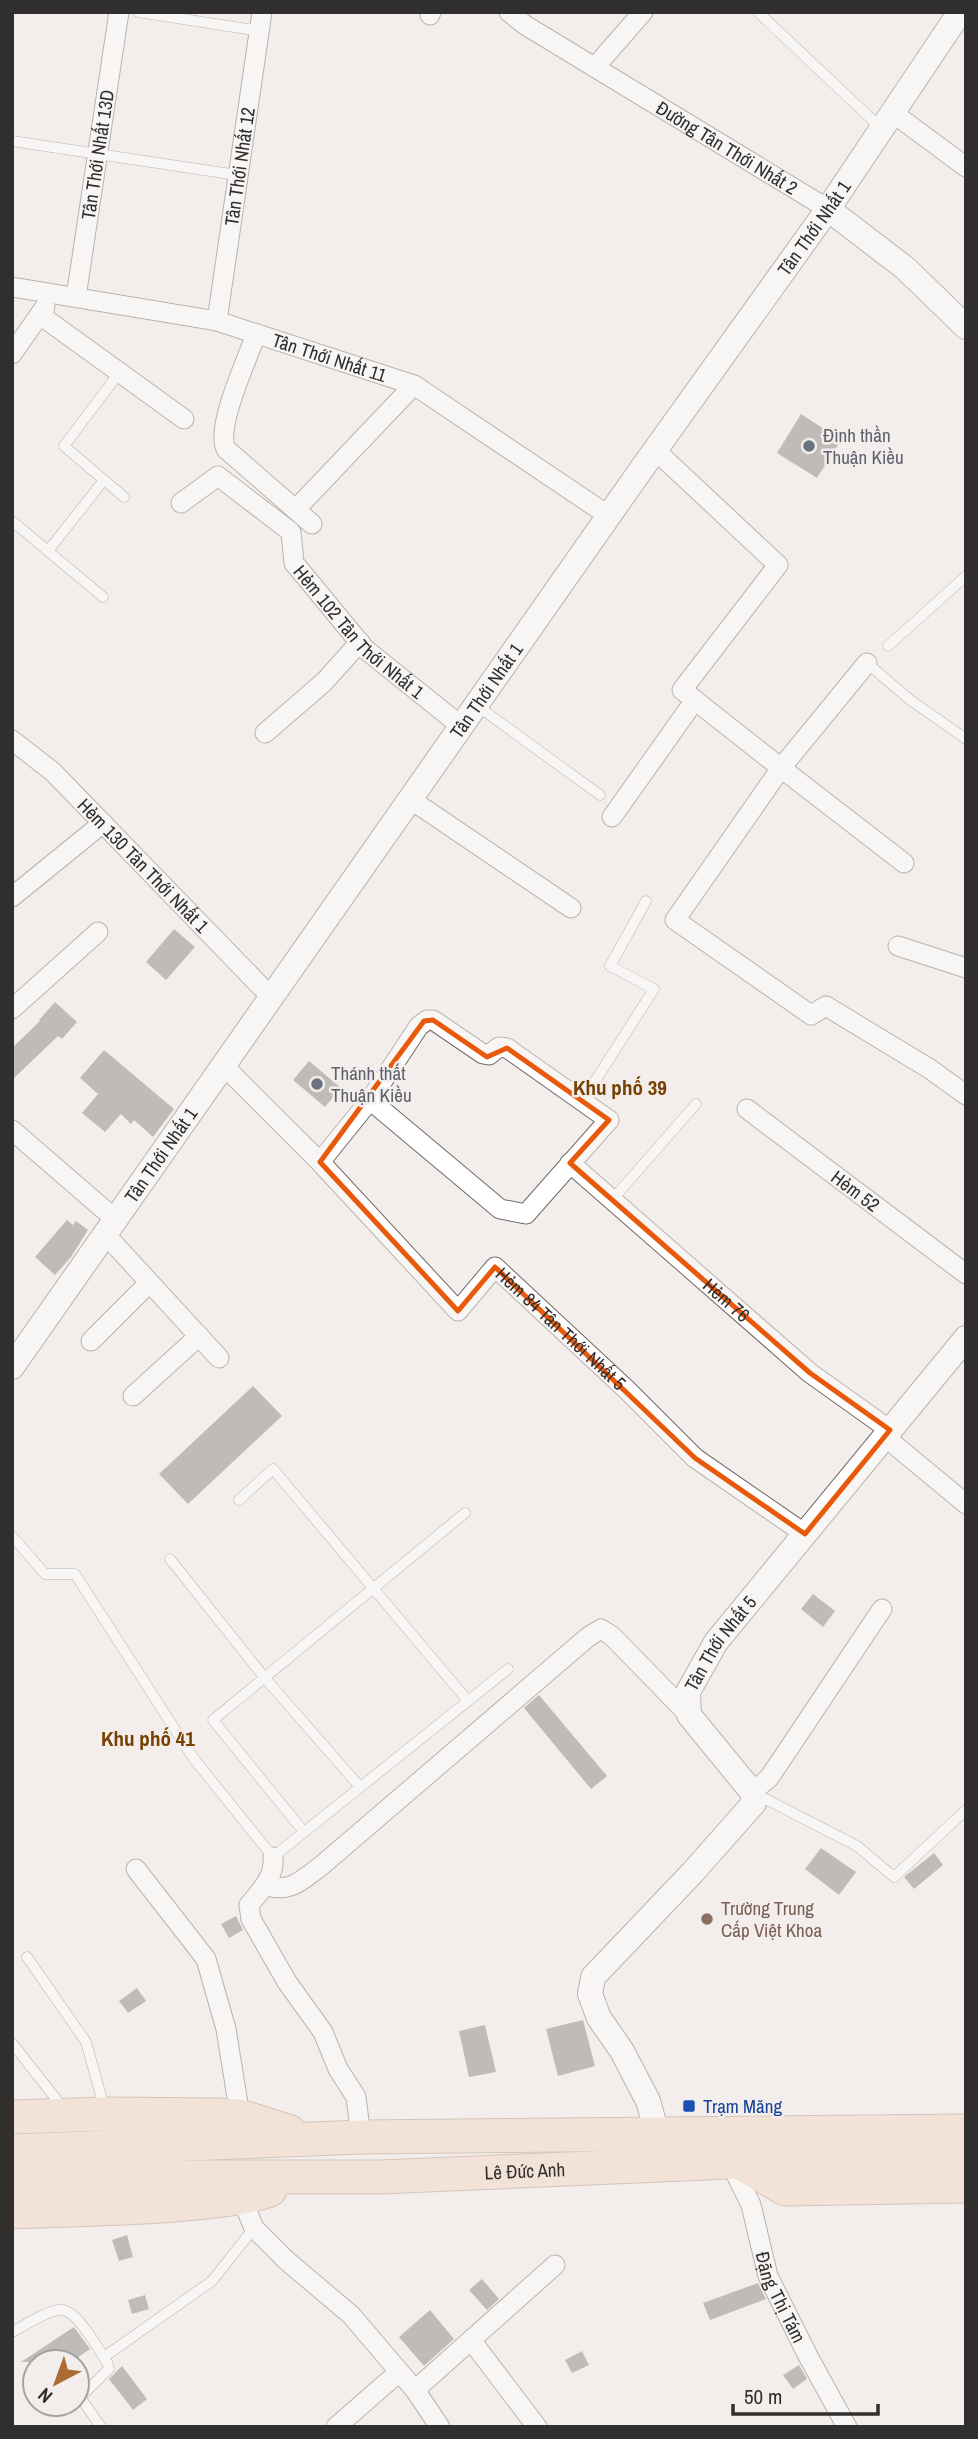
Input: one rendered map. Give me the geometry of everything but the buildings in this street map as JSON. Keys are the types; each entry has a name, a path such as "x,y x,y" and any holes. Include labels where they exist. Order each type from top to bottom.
{"highway":[{"name":"Lê Đức Anh","path":"672,2133 727,2111 966,2112"},
{"name":"Lê Đức Anh","path":"12,2117 106,2114 240,2116 312,2139"},
{"name":"Lê Đức Anh","path":"162,2162 312,2139 361,2137 966,2131"},
{"path":"12,2151 162,2162"},
{"name":"Lê Đức Anh","path":"162,2162 307,2178 736,2162 966,2162"},
{"path":"12,2181 162,2162"},
{"path":"736,2162 785,2189 966,2186"},
{"name":"Lê Đức Anh","path":"12,2212 130,2209 248,2213 307,2178"}],"street":[{"name":"Tân Thới Nhất 13D","path":"76,297 119,12"},
{"name":"Đường Tân Thới Nhất 2","path":"509,12 828,209 905,268 966,327"},
{"path":"595,67 643,12"},
{"name":"Tân Thới Nhất 1","path":"12,1367 655,450 828,209 960,12"},
{"name":"Tân Thới Nhất 12","path":"216,321 261,22"},
{"path":"887,121 966,167"},
{"name":"Tân Thới Nhất 11","path":"12,287 216,321 414,384 609,516"},
{"path":"12,354 54,294"},
{"path":"40,315 184,419"},
{"path":"256,334 227,416 223,442 226,449 312,524"},
{"path":"296,509 414,384"},
{"path":"655,450 778,565 682,690 904,863"},
{"name":"Hẻm 102 Tân Thới Nhất 1","path":"181,503 218,476 291,532 295,563 365,649 461,726"},
{"path":"265,733 322,684 360,642"},
{"path":"867,663 781,768 675,920 811,1015 826,1006 930,1069 966,1095"},
{"path":"612,817 695,700"},
{"name":"Hẻm 130 Tân Thới Nhất 1","path":"12,740 53,772 271,997"},
{"path":"410,799 571,908"},
{"path":"12,897 103,823"},
{"path":"12,1009 99,932"},
{"path":"898,946 966,968"},
{"path":"320,1162 370,1100 419,1026 426,1020 433,1020 482,1054 489,1055 499,1047 508,1048 608,1120 526,1214 500,1209 370,1100"},
{"name":"Hẻm 84 Tân Thới Nhất 5","path":"223,1065 320,1162 458,1311 495,1267 627,1390 695,1458 805,1534"},
{"name":"Hẻm 52","path":"747,1109 966,1274"},
{"path":"12,1130 110,1226 149,1283 219,1357"},
{"name":"Hẻm 76","path":"570,1163 810,1373 887,1433 966,1504"},
{"path":"91,1341 149,1283"},
{"path":"133,1396 199,1336"},
{"name":"Tân Thới Nhất 5","path":"752,1792 690,1715 688,1692 716,1642 966,1338"},
{"path":"672,2133 648,2101 622,2051 599,2018 590,1994 593,1977 754,1802 752,1792 769,1778 882,1609"},
{"path":"265,1885 278,1890 295,1885 321,1866 516,1697 601,1629 612,1636 690,1715"},
{"path":"273,1857 274,1867 265,1885 249,1906 251,1919 287,1982 323,2032 338,2069 356,2097 361,2137"},
{"path":"136,1869 206,1959 226,2029 240,2116"},
{"name":"Đặng Thị Tám","path":"736,2162 751,2205 768,2276 847,2427"},
{"path":"248,2213 286,2260 351,2315 415,2390 440,2427"},
{"path":"415,2390 555,2265"},
{"path":"471,2340 537,2427"},
{"path":"335,2427 399,2372"}],"lane":[{"path":"138,12 261,22"},
{"path":"758,12 887,121"},
{"path":"12,141 237,175"},
{"path":"119,373 64,446 124,497"},
{"path":"48,551 104,480"},
{"path":"13,522 103,597"},
{"path":"888,646 966,576"},
{"path":"867,663 926,712 966,738"},
{"path":"476,705 600,795"},
{"path":"583,1100 654,989 610,966 646,901"},
{"path":"612,1200 696,1104"},
{"path":"239,1500 273,1469 468,1701"},
{"path":"304,1832 213,1720 465,1513"},
{"path":"12,1536 45,1574 75,1574 194,1759 273,1857 508,1670"},
{"path":"170,1559 264,1678 360,1787"},
{"path":"752,1792 857,1846 894,1877 966,1810"},
{"path":"27,1957 86,2042 106,2114"},
{"path":"12,2043 69,2115"},
{"path":"104,2357 212,2281 248,2213"},
{"path":"12,2332 59,2309 70,2312 104,2357 109,2369 80,2397 101,2427"}],"highlighted area":[{"path":"433,1020 487,1057 507,1048 609,1120 570,1163 810,1373 890,1430 805,1534 695,1458 495,1267 458,1311 320,1162 424,1021"}],"place":[{"name":"Đình thần Thuận Kiều","path":"809,446"},
{"name":"Thánh thất Thuận Kiều","path":"317,1084"},
{"name":"Trường Trung Cấp Việt Khoa","path":"707,1919"},
{"name":"Trạm Măng","path":"689,2106"}],"district":[{"name":"Khu phố 39","path":"620,1088"},
{"name":"Khu phố 41","path":"148,1739"}]}
